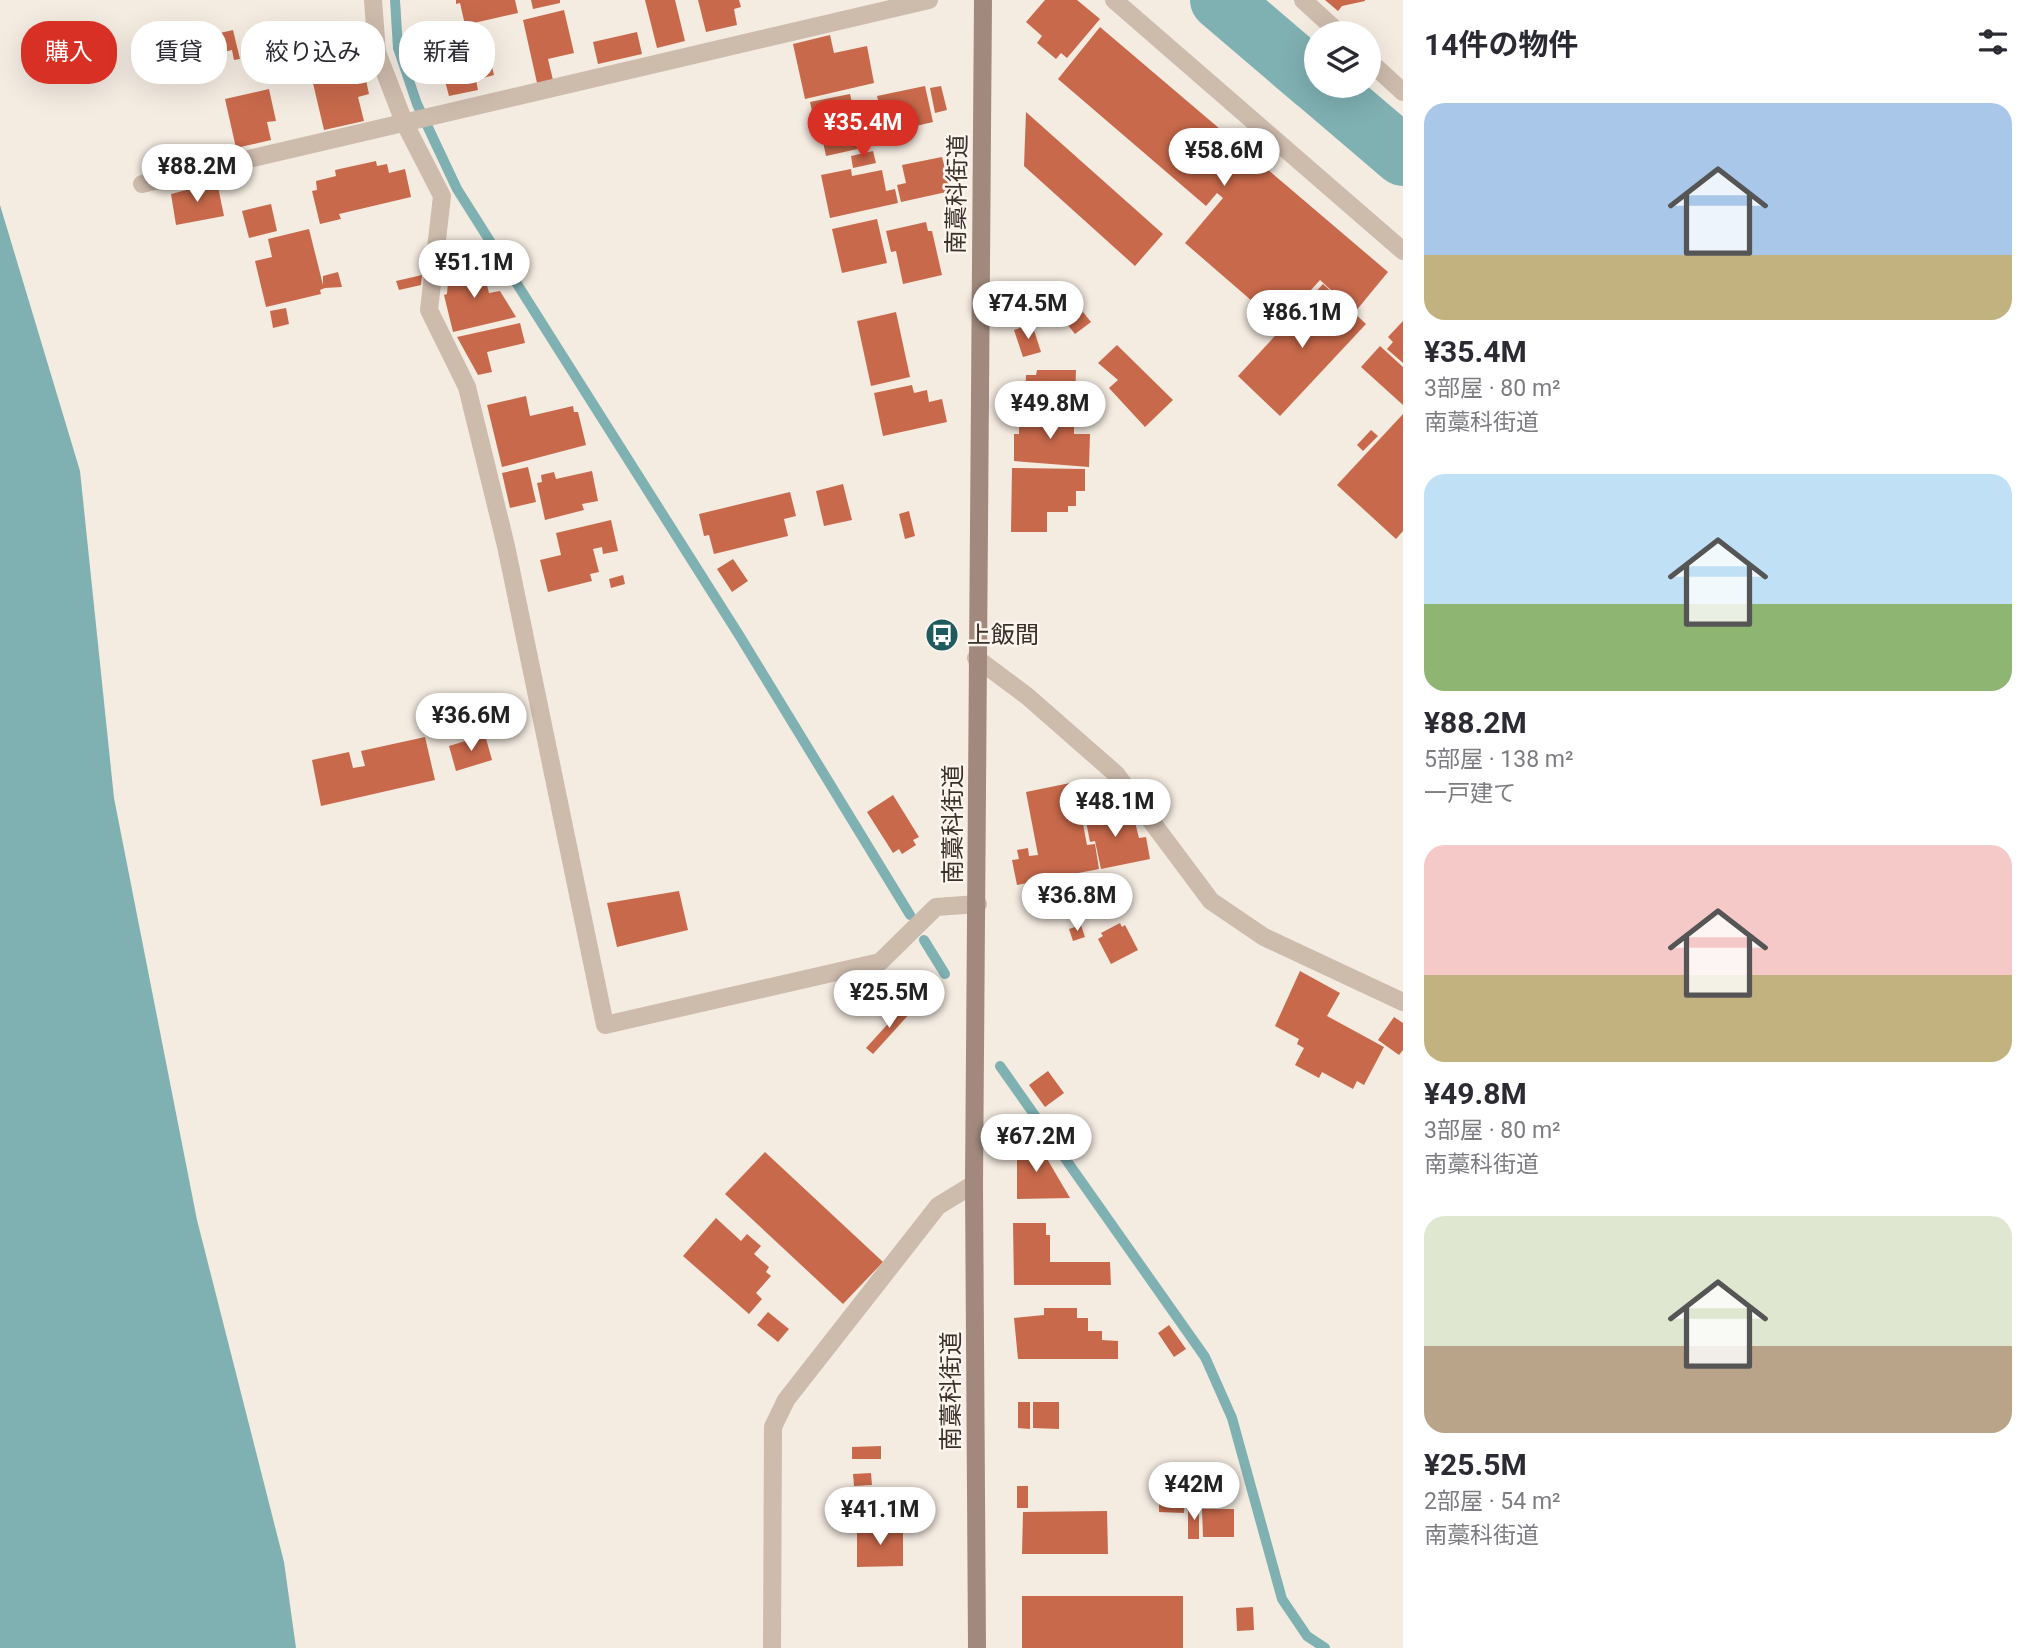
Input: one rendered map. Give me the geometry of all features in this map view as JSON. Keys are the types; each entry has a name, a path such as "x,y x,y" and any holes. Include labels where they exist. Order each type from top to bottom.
{"main road":[{"name":"南藁科街道","path":"977,1648 974,1184 983,0"}],"street":[{"path":"373,0 377,52 404,122 442,196 429,310 467,387 506,546 605,1025 880,962 936,907 978,904"},
{"path":"142,184 929,0"},
{"path":"1114,0 1403,251"},
{"path":"1303,0 1326,21"},
{"path":"1381,72 1403,92"},
{"path":"976,658 1027,696 1116,774 1211,901 1264,937 1403,1002"},
{"path":"772,1648 773,1427 786,1400 938,1206 974,1184"}],"water":[{"path":"0,205 80,471 114,798 197,1220 284,1562 296,1648 0,1648"}],"building":[{"path":"456,0 515,0 518,13 483,21 464,21 460,3 456,4"},
{"path":"531,0 560,0 560,3 533,9"},
{"path":"645,0 675,0 685,41 657,48"},
{"path":"698,0 739,0 741,7 734,9 737,25 706,32"},
{"path":"1045,0 1077,0 1100,19 1067,58 1061,53 1056,59 1037,43 1042,36 1026,22"},
{"path":"1325,0 1365,1 1342,6 1338,11"},
{"path":"564,10 574,53 548,59 553,80 537,83 523,20"},
{"path":"1100,27 1388,272 1355,312 1320,280 1283,321 1271,311 1267,314 1185,243 1223,198 1217,193 1206,206 1058,79"},
{"path":"233,30 240,59 234,60 232,50 227,51 227,31"},
{"path":"637,32 642,54 598,64 593,42"},
{"path":"830,35 834,53 867,46 874,83 805,99 793,44"},
{"path":"313,84 367,84 369,94 358,97 364,121 324,130"},
{"path":"446,84 477,84 478,90 449,96"},
{"path":"925,86 933,122 886,133 877,96"},
{"path":"941,86 947,110 935,113 930,88"},
{"path":"269,89 276,121 267,122 271,140 236,148 225,99"},
{"path":"850,94 862,148 826,156 819,123 815,125 810,102"},
{"path":"1026,112 1163,234 1135,266 1024,166"},
{"path":"873,151 876,163 853,168 851,156"},
{"path":"942,157 951,191 901,202 897,185 906,183 902,165"},
{"path":"376,161 377,166 387,164 389,173 405,169 411,197 339,214 341,219 320,224 312,191 317,190 316,181 336,176 335,170"},
{"path":"851,169 852,176 882,170 886,191 895,189 898,203 830,218 821,175"},
{"path":"217,182 224,216 176,225 171,194"},
{"path":"271,204 277,231 249,238 242,211"},
{"path":"877,219 887,263 842,273 832,229"},
{"path":"926,222 928,231 932,231 942,275 903,284 896,251 891,252 886,231"},
{"path":"309,229 323,285 323,276 338,272 342,287 325,288 320,290 321,294 266,307 255,261 272,257 268,239"},
{"path":"481,262 489,293 500,291 516,317 453,332 444,295 447,294 449,270"},
{"path":"422,275 421,285 399,290 396,281"},
{"path":"1323,284 1366,324 1280,416 1238,376"},
{"path":"286,308 289,324 273,328 270,311"},
{"path":"896,312 910,377 871,386 857,321"},
{"path":"1083,312 1091,322 1075,334 1067,324"},
{"path":"1403,321 1403,363 1387,349 1393,342 1388,337"},
{"path":"520,323 525,343 487,352 492,372 478,375 457,337"},
{"path":"1032,324 1041,352 1023,357 1014,330"},
{"path":"1117,345 1173,400 1145,427 1109,388 1118,380 1098,363"},
{"path":"1380,346 1403,367 1403,405 1361,367"},
{"path":"1037,370 1076,370 1075,399 1083,399 1083,413 1021,412 1021,401 1025,400 1026,375 1036,375"},
{"path":"912,385 914,393 927,390 929,402 942,399 947,422 883,436 874,393"},
{"path":"526,396 530,416 573,406 574,412 578,412 586,445 502,467 487,405"},
{"path":"1403,414 1403,531 1396,539 1337,485"},
{"path":"1014,415 1074,415 1074,434 1090,434 1089,467 1014,461 1014,434 1019,434 1019,427 1014,427"},
{"path":"1371,430 1378,436 1363,451 1357,445"},
{"path":"528,467 536,502 510,508 502,473"},
{"path":"1012,468 1085,469 1085,491 1076,491 1076,506 1068,506 1068,512 1047,512 1047,532 1011,532"},
{"path":"592,471 598,501 582,504 584,510 545,520 537,483 542,482 541,475 554,472 556,479"},
{"path":"843,484 852,520 824,526 816,491"},
{"path":"790,492 796,516 784,519 788,536 714,554 709,535 704,536 699,514"},
{"path":"909,511 915,536 905,539 899,514"},
{"path":"611,520 618,551 603,554 602,547 593,549 599,572 590,574 592,581 548,592 540,560 561,555 556,533"},
{"path":"733,559 748,581 732,592 717,569"},
{"path":"623,575 625,584 611,588 609,579"},
{"path":"485,735 492,760 456,771 449,746"},
{"path":"425,737 435,780 321,806 312,760 349,752 353,768 365,766 361,751"},
{"path":"1075,782 1087,845 1095,844 1099,869 1017,885 1012,860 1019,859 1017,850 1028,848 1029,856 1038,855 1026,792"},
{"path":"893,795 919,837 913,840 916,845 902,854 899,849 893,853 867,812"},
{"path":"1110,806 1114,826 1135,822 1139,838 1146,837 1150,859 1101,869 1095,841 1090,842 1084,811"},
{"path":"1116,875 1125,909 1095,916 1094,910 1084,912 1077,884"},
{"path":"679,891 688,930 617,947 607,903"},
{"path":"1120,923 1122,927 1125,925 1138,950 1111,964 1098,939 1103,936 1101,933"},
{"path":"1081,925 1085,937 1073,941 1069,929"},
{"path":"1300,971 1340,993 1327,1016 1384,1047 1364,1085 1357,1081 1353,1089 1322,1072 1319,1078 1295,1065 1304,1048 1297,1044 1299,1039 1275,1026"},
{"path":"905,1005 912,1011 873,1054 866,1048"},
{"path":"1394,1017 1403,1023 1403,1050 1399,1055 1378,1040"},
{"path":"1048,1071 1064,1093 1045,1107 1029,1085"},
{"path":"1017,1140 1036,1140 1070,1198 1017,1199"},
{"path":"765,1152 883,1262 843,1304 725,1194"},
{"path":"716,1218 741,1241 747,1234 761,1246 754,1254 769,1267 766,1272 771,1276 756,1293 762,1299 749,1314 683,1256"},
{"path":"1013,1223 1046,1223 1046,1235 1050,1235 1050,1262 1110,1262 1111,1285 1014,1285"},
{"path":"1044,1308 1077,1308 1077,1318 1088,1318 1088,1331 1102,1331 1102,1340 1118,1341 1118,1359 1018,1359 1014,1318 1044,1315"},
{"path":"768,1312 789,1329 778,1342 757,1325"},
{"path":"1169,1325 1186,1349 1174,1357 1158,1333"},
{"path":"1018,1402 1030,1402 1030,1429 1018,1428"},
{"path":"1033,1402 1059,1402 1059,1429 1033,1428"},
{"path":"881,1446 881,1459 852,1459 852,1447"},
{"path":"1188,1465 1201,1465 1201,1486 1188,1486"},
{"path":"871,1473 872,1485 854,1486 853,1474"},
{"path":"1017,1486 1028,1486 1028,1508 1017,1508"},
{"path":"1159,1487 1185,1488 1184,1513 1159,1512"},
{"path":"1188,1506 1199,1506 1199,1539 1188,1539"},
{"path":"1202,1509 1234,1509 1234,1537 1203,1537"},
{"path":"1107,1511 1108,1554 1022,1554 1023,1512"},
{"path":"857,1528 903,1528 903,1566 857,1567"},
{"path":"1022,1596 1183,1596 1183,1648 1022,1648"},
{"path":"1253,1607 1254,1630 1237,1631 1236,1608"}],"waterway":[{"path":"395,0 398,48 417,104 457,189 739,635 910,915"},
{"path":"1220,0 1304,72"},
{"path":"1335,98 1403,156"},
{"path":"924,940 945,974"},
{"path":"1000,1066 1205,1357 1232,1418 1282,1599 1307,1636 1325,1648"}],"place":[{"name":"上飯間","path":"942,635"}]}
